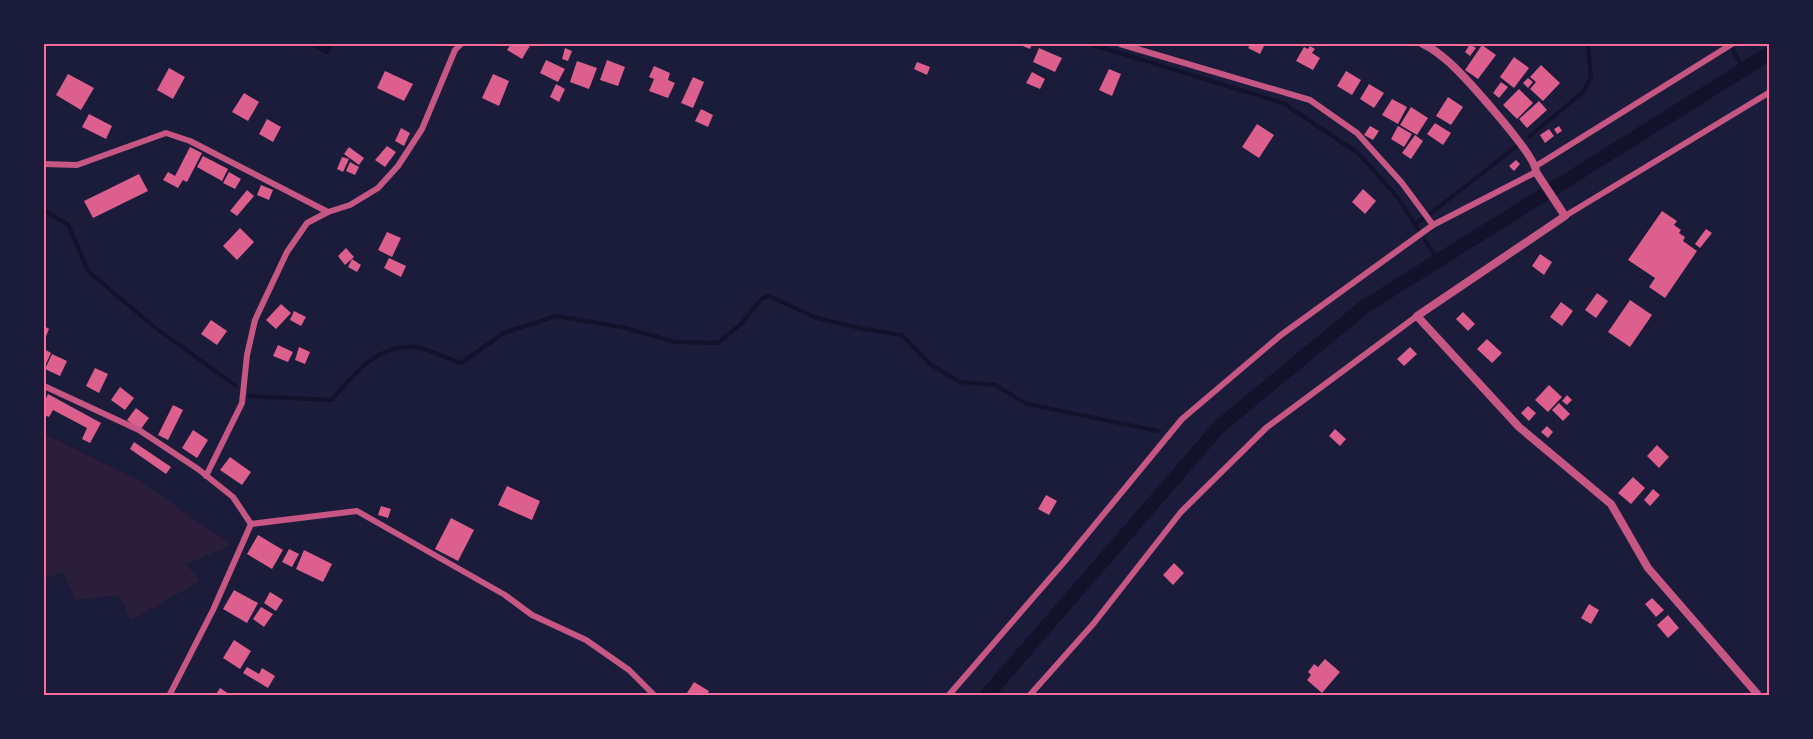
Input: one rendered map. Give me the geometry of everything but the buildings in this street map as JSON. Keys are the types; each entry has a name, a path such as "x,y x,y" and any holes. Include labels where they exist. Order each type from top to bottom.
{"street":[{"path":"206,476 242,403 247,355 255,320 287,252 307,224 328,212 350,205 378,188 399,166 422,129 455,50 461,44"},
{"path":"1120,44 1310,100 1357,133 1402,183 1432,225"},
{"path":"1423,44 1450,63 1518,140 1565,216"},
{"path":"948,696 1065,561 1182,418 1281,335 1432,225 1536,169 1732,44"},
{"path":"1029,696 1094,623 1181,513 1266,428 1417,316 1565,216 1770,92"},
{"path":"44,164 76,165 166,133 190,141 328,212"},
{"path":"1417,316 1519,427 1611,504 1648,568 1759,696"},
{"path":"44,386 139,430 233,497 251,524"},
{"path":"251,524 357,511 505,594 532,615 586,640 629,670 655,696"},
{"path":"169,696 213,610 251,524"}],"shaded area":[{"path":"309,44 333,44 328,54 325,54"},
{"path":"44,434 138,480 232,545 186,564 200,581 131,620 119,595 75,600 63,572 44,579"}],"waterway":[{"path":"1090,44 1283,103 1358,153 1398,198 1415,224"},
{"path":"1529,137 1583,92 1591,77 1588,44"},
{"path":"1732,48 1744,70"},
{"path":"986,696 1219,427 1364,307 1770,53"},
{"path":"1431,213 1517,146"},
{"path":"44,211 68,224 88,271 153,326 236,386"},
{"path":"1418,229 1415,224 1424,218"},
{"path":"1425,240 1438,261"},
{"path":"249,396 332,400 368,362 390,350 416,347 461,363 504,333 556,316 621,327 675,342 718,343 741,324 761,299 769,296 817,318 902,335 930,364 960,382 995,385 1027,404 1158,431"}]}
